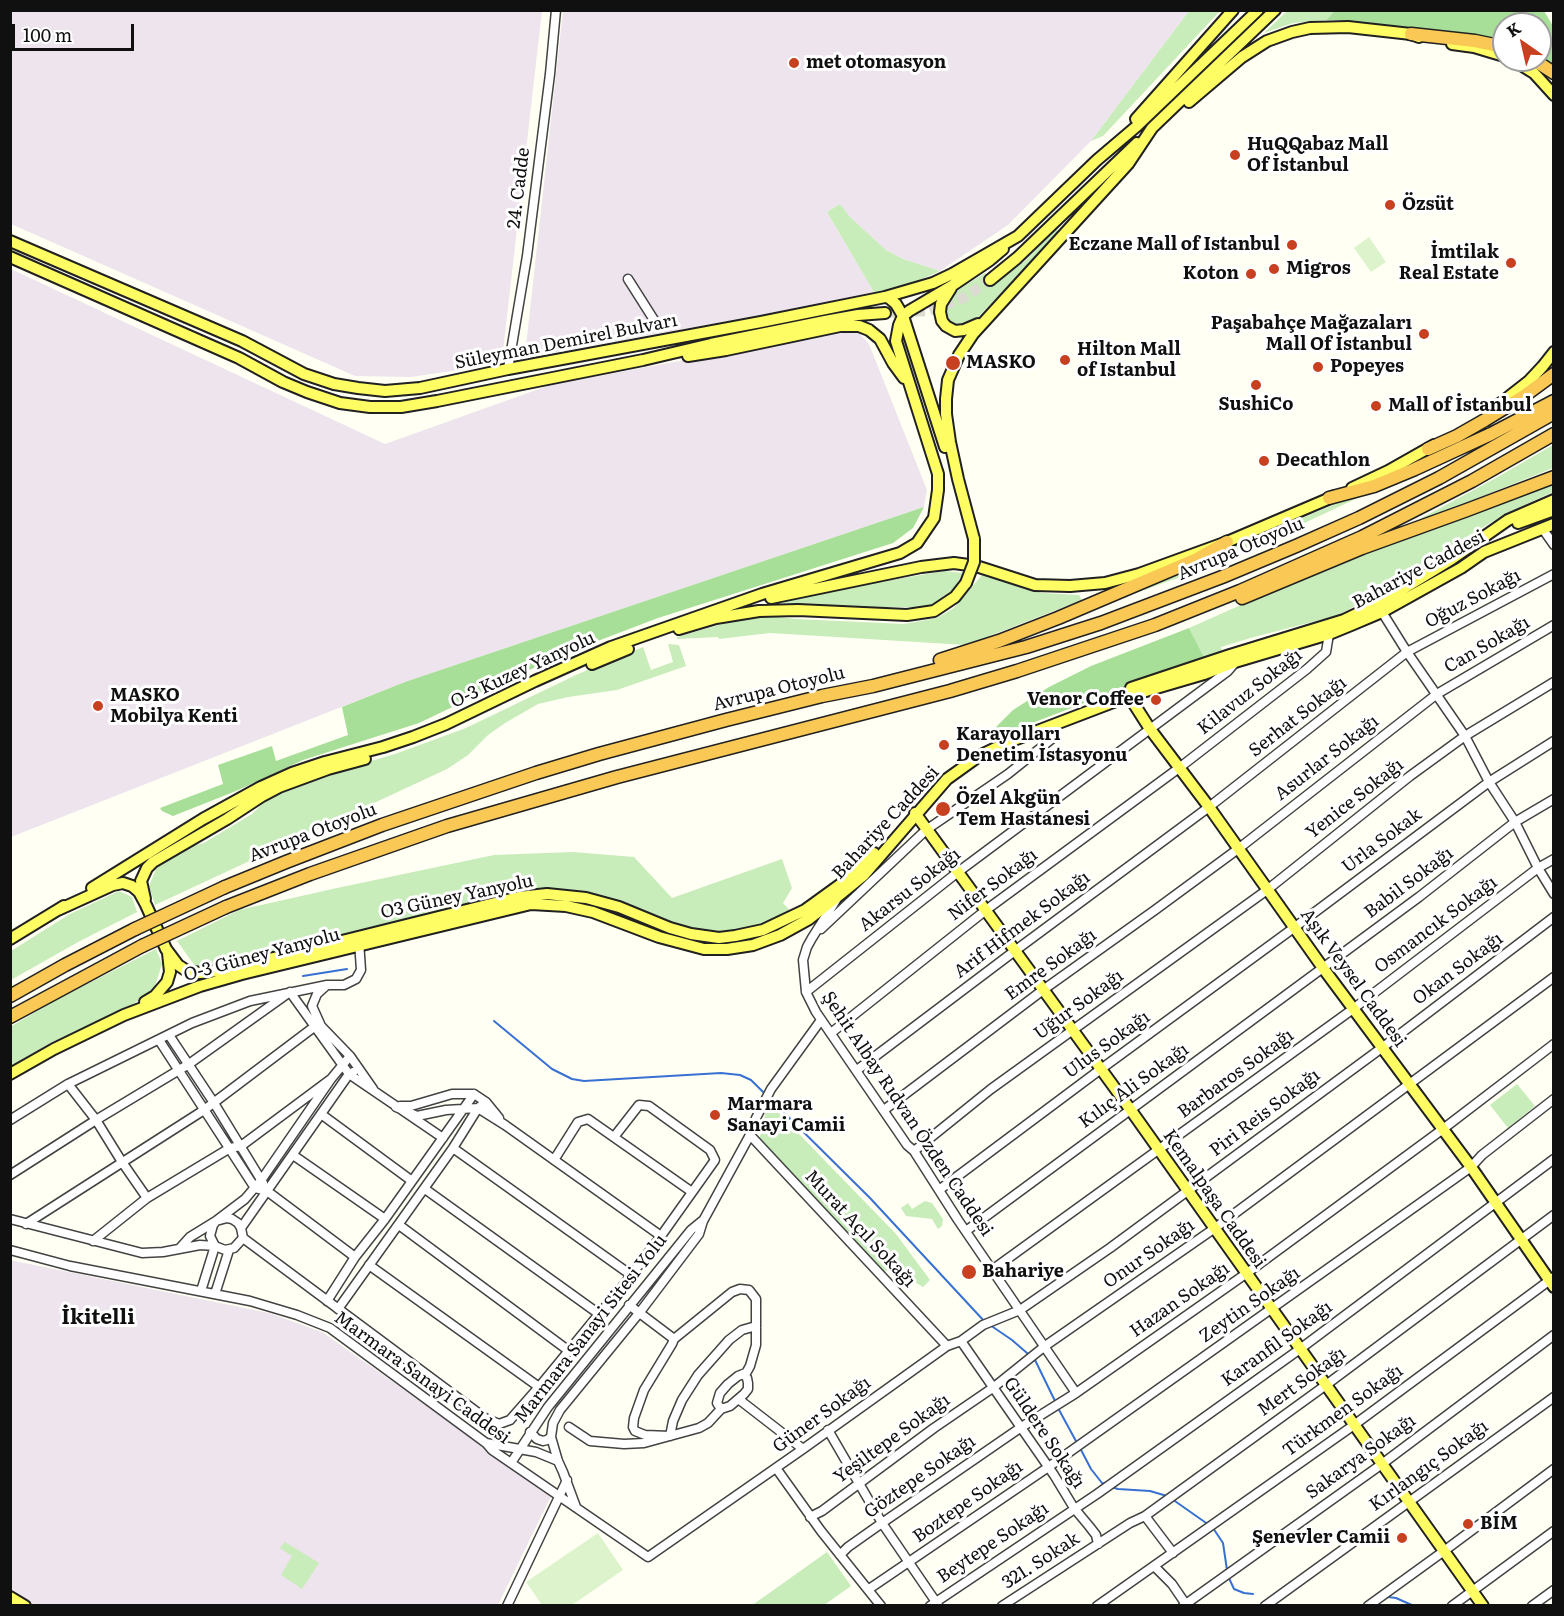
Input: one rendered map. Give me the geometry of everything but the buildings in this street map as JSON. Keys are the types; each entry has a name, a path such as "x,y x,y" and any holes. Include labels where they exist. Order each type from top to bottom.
{"highway":[{"path":"1411,34 1492,45"},
{"path":"1428,449 1485,420 1554,374"},
{"path":"1329,498 1374,486 1405,473 1481,439 1554,401"},
{"name":"Avrupa Otoyolu","path":"10,996 135,929 225,887 382,825 536,772 599,754 726,720 1026,647 1101,623 1202,585 1296,546 1378,508 1473,460 1554,413"},
{"name":"Avrupa Otoyolu","path":"10,1017 142,946 226,907 410,838 617,777 950,691 1155,625 1362,537 1472,481 1554,434"},
{"path":"1208,604 1227,603 1246,597 1362,548 1554,477"},
{"path":"857,688 1026,631 1197,559 1227,542"}],"main road":[{"path":"1108,151 1233,10"},
{"path":"1108,151 1258,10"},
{"path":"990,280 1025,251 1275,10"},
{"path":"958,479 947,425 946,399 948,380 965,344 1124,169 1152,128 1177,113 1242,57 1267,41 1310,28 1348,27 1411,34 1435,42 1474,47 1492,52"},
{"path":"1532,72 1554,95"},
{"name":"Süleyman Demirel Bulvarı","path":"10,241 242,341 304,374 334,384 385,391 420,388 508,369 762,322 919,288 943,278 1017,236 1108,151"},
{"path":"903,316 990,260 1017,236"},
{"name":"Süleyman Demirel Bulvarı","path":"10,257 239,358 283,382 340,403 370,407 413,405 643,360 825,321 885,313"},
{"path":"953,285 941,304 942,321 946,326 960,331 978,325 987,319"},
{"path":"885,297 896,304 903,316 949,458 958,479"},
{"name":"O-3 Kuzey Yanyolu","path":"10,939 203,819 261,787 326,762 383,747 446,724 611,647 718,608 900,553 917,543 934,518 938,474 896,342 903,316"},
{"path":"643,360 726,350 840,326 859,326 869,330 880,339 893,363 910,385"},
{"path":"718,608 947,563 976,566 1035,585 1095,584 1139,574 1227,542 1388,471 1501,403 1516,392 1554,352"},
{"name":"O-3 Kuzey Yanyolu","path":"146,905 141,880 153,862 262,796 295,780 416,743 538,687 663,634 716,618 759,611 798,610 907,615 934,611 955,597 966,583 974,562 975,539 958,479"},
{"path":"1127,693 1230,655 1344,621 1384,600 1508,520 1554,500"},
{"path":"1467,548 1523,521 1554,510"},
{"path":"1484,552 1516,533 1554,519"},
{"name":"Bahariye Caddesi","path":"359,941 531,904 566,906 593,912 659,937 704,949 728,949 753,945 780,935 809,919 864,875 915,813 947,779 979,756 1127,693 1204,674 1235,662 1329,634 1382,612 1484,552 1554,524"},
{"name":"Aşık Veysel Caddesi","path":"1127,693 1150,729 1552,1281"},
{"name":"O3 Güney Yanyolu","path":"359,941 519,897 548,894 586,898 691,934 719,938 763,930 805,910 842,884 867,860 940,777 965,758 995,743 1127,693"},
{"name":"Kemalpaşa Caddesi","path":"915,813 1016,950 1483,1605"},
{"path":"58,910 113,885 123,883 139,892 146,905"},
{"name":"O-3 Güney Yanyolu","path":"146,905 166,949 178,965 187,971 200,974 359,941"},
{"name":"O-3 Güney Yanyolu","path":"10,1074 54,1049 124,1015 200,986 359,941"},
{"path":"124,1015 155,996 167,982 170,963 166,949"},
{"path":"10,1597 25,1605"}],"street":[{"name":"24. Cadde","path":"508,369 527,255 556,10"},
{"path":"628,279 654,320"},
{"path":"1542,528 1554,545"},
{"name":"Oğuz Sokağı","path":"1407,652 1554,574"},
{"path":"1382,612 1465,736 1554,894"},
{"name":"Can Sokağı","path":"1437,694 1554,626"},
{"name":"Kilavuz Sokağı","path":"1179,768 1326,652 1329,634"},
{"name":"Serhat Sokağı","path":"1209,807 1407,652"},
{"name":"Akarsu Sokağı","path":"807,992 958,872 1228,671 1235,662"},
{"name":"Yenice Sokağı","path":"1267,890 1369,808 1465,736 1554,682"},
{"name":"Asurlar Sokağı","path":"1238,849 1437,694"},
{"path":"812,938 926,830 972,800 1041,749 1053,738 1055,725"},
{"name":"Urla Sokak","path":"1295,927 1489,782 1554,741"},
{"name":"Nifer Sokağı","path":"831,1033 986,910 1179,768"},
{"name":"Babil Sokağı","path":"1323,968 1515,822 1554,799"},
{"name":"Arif Hifmek Sokağı","path":"857,1070 1209,807"},
{"name":"Emre Sokağı","path":"884,1110 1043,990 1238,849"},
{"name":"Osmancık Sokağı","path":"1353,1009 1538,868 1554,859"},
{"name":"Uğur Sokağı","path":"914,1151 991,1089 1072,1029 1267,890"},
{"name":"Şehit Albay Rıdvan Özden Caddesi","path":"837,897 807,947 803,960 807,992 822,1020 907,1145 914,1151 1045,1346"},
{"name":"Okan Sokağı","path":"1383,1047 1554,917"},
{"name":"Ulus Sokağı","path":"939,1190 1295,927"},
{"path":"10,1120 68,1084 192,1023 250,1001 290,992 344,985 356,979 361,970 359,941"},
{"name":"Kılıç Ali Sokağı","path":"966,1231 1323,968"},
{"name":"Onur Sokağı","path":"994,1387 1045,1346 1215,1228 1554,977"},
{"path":"327,986 317,994 312,1006 317,1026 350,1056 377,1095"},
{"path":"290,992 317,1026 349,1074 443,1138"},
{"path":"10,1175 180,1070 290,992"},
{"name":"Barbaros Sokağı","path":"992,1270 1353,1009"},
{"name":"Marmara Sanayi Sitesi Yolu","path":"577,1508 551,1437 553,1423 560,1410 640,1312 699,1234 703,1221 750,1135 771,1089 822,1020"},
{"path":"26,1224 204,1110 317,1026"},
{"path":"169,1035 262,1179 267,1191"},
{"path":"159,1040 255,1188 267,1191 355,1257"},
{"name":"Hazan Sokağı","path":"1020,1428 1076,1393 1246,1274 1554,1044"},
{"name":"Piri Reis Sokağı","path":"1020,1310 1110,1248 1383,1047"},
{"path":"180,1248 190,1237 245,1199 255,1188 331,1079 350,1056"},
{"path":"241,1228 349,1074 360,1068"},
{"path":"93,1241 147,1198 230,1148 241,1146 331,1079"},
{"path":"68,1084 96,1120 147,1198"},
{"path":"396,1107 411,1106 453,1094 474,1094"},
{"path":"474,1094 482,1105 505,1125 661,1236"},
{"path":"327,1301 355,1257 385,1219 474,1094"},
{"name":"Zeytin Sokağı","path":"1047,1468 1471,1167 1482,1155 1554,1099"},
{"path":"396,1107 417,1116 482,1105"},
{"path":"338,1309 425,1189 482,1105"},
{"path":"201,1291 215,1246 210,1236 213,1226 216,1221 232,1219 241,1228 243,1238 484,1418 499,1424 510,1420 616,1295 715,1160 710,1150 649,1106 639,1105 614,1137"},
{"path":"321,1114 412,1181"},
{"path":"554,1160 578,1122 588,1119 692,1192"},
{"name":"Murat Açıl Sokağı","path":"750,1135 947,1346"},
{"path":"453,1148 631,1275"},
{"path":"293,1155 385,1219"},
{"name":"Karanfil Sokağı","path":"1074,1508 1300,1349 1554,1160"},
{"path":"425,1189 599,1314"},
{"name":"Mert Sokağı","path":"1098,1544 1175,1495 1554,1215"},
{"path":"10,1219 142,1253 163,1252 200,1245 229,1250 243,1238"},
{"name":"Marmara Sanayi Sitesi Yolu","path":"511,1463 548,1407 691,1230 703,1221"},
{"path":"399,1225 569,1351"},
{"name":"Marmara Sanayi Caddesi","path":"10,1250 70,1266 250,1301 330,1328 486,1443 492,1450 648,1557"},
{"path":"215,1294 229,1250"},
{"path":"369,1265 539,1387"},
{"name":"Türkmen Sokağı","path":"1097,1605 1354,1425 1552,1281"},
{"path":"670,1436 645,1436 635,1431 632,1424 644,1390 674,1339 740,1288 749,1290 756,1299 754,1351 745,1375"},
{"path":"629,1305 674,1339"},
{"name":"Güner Sokağı","path":"648,1557 947,1346 961,1341 983,1325 1020,1310"},
{"path":"670,1436 673,1421 682,1400 698,1375 729,1340 742,1330 756,1326"},
{"name":"Sakarya Sokağı","path":"1185,1605 1382,1464 1554,1335"},
{"name":"Güldere Sokağı","path":"961,1341 1074,1508 1096,1535 1098,1544"},
{"path":"1045,1346 1076,1393"},
{"path":"569,1427 590,1441 624,1444 644,1443 699,1428 708,1423 721,1408 730,1406 741,1398 748,1389 745,1375"},
{"path":"721,1408 717,1400 723,1389 738,1376 745,1375"},
{"name":"Yeşiltepe Sokağı","path":"810,1517 822,1511 994,1387"},
{"name":"Kırlangıç Sokağı","path":"1265,1605 1554,1397"},
{"path":"741,1398 741,1401 803,1449"},
{"name":"Göztepe Sokağı","path":"840,1555 882,1522 1020,1428"},
{"path":"828,1430 882,1522 935,1604"},
{"path":"530,1432 543,1441 551,1437"},
{"path":"486,1443 536,1452 558,1461"},
{"path":"776,1468 810,1517 881,1605"},
{"name":"Boztepe Sokağı","path":"868,1589 1047,1468"},
{"path":"1368,1605 1554,1469"},
{"path":"507,1605 567,1480"},
{"name":"Beytepe Sokağı","path":"935,1604 1074,1508"},
{"path":"1145,1516 1173,1553"},
{"path":"1452,1605 1554,1531"},
{"name":"321. Sokak","path":"1002,1605 1098,1544"},
{"path":"1154,1566 1172,1584 1185,1605"},
{"path":"1532,1605 1554,1590"}],"shaded area":[{"path":"11,10 542,11 503,351 487,362 458,370 411,377 355,376 11,224"},
{"path":"563,11 1189,11 1091,141 1008,225 940,271 903,259 886,250 850,217 840,204 827,212 875,294 535,356 526,346"},
{"name":"MASKO Mobilya Kenti","path":"11,269 385,444 550,385 851,329 860,334 869,344 927,490 924,507 405,682 11,837"},
{"path":"10,1260 269,1313 322,1332 552,1494 498,1605 36,1606 11,1590"}],"green space":[{"path":"1336,10 1545,12 1492,12 1492,41 1403,28 1326,20"},
{"path":"1189,11 1220,11 1103,136 1091,141"},
{"path":"1287,11 1336,11 1326,20 1293,23 1264,33"},
{"path":"1552,24 1553,26 1552,65"},
{"path":"840,204 850,217 886,250 903,259 940,271 913,283 875,294 827,212"},
{"path":"1056,229 1060,232 978,317 963,325 951,323 947,313 947,303 955,292 985,273 993,283 1025,261"},
{"path":"1369,237 1386,262 1371,272 1354,248"},
{"path":"1553,445 1553,468 1436,515 1418,520 1496,478"},
{"path":"1417,470 1192,573 1061,619"},
{"path":"1553,484 1553,492 1507,513 1339,615 1221,647 1222,650 1204,657 1189,628 1320,570"},
{"path":"924,507 913,528 893,543 658,618 561,655 419,723 303,760 236,791 173,816 160,808 223,784 218,765 272,746 276,761 348,735 342,707 405,682"},
{"path":"944,571 963,573 952,592 928,607 783,603 834,590"},
{"path":"982,575 1043,593 1079,595 1082,600 966,645 770,633 719,639 718,637 677,639 677,637 740,619 771,616 904,624 937,618 954,608"},
{"path":"1189,628 1204,657 988,740 990,733 1013,710 1049,687 1091,666"},
{"path":"668,644 679,645 686,666 617,690 538,704 488,735 468,755 447,769 155,905 149,886 157,867 187,847 204,843 252,814 266,800 296,783 395,754 466,728 578,674 643,647 651,670 673,662"},
{"path":"573,852 634,857 672,898 782,859 792,888 783,903 795,916 739,944 708,945 647,914 601,895 557,890 226,965 195,966 177,941 239,910 494,855"},
{"path":"119,891 132,897 137,912 11,980 11,951 70,914"},
{"path":"156,949 162,964 154,989 132,1005 50,1043 11,1066 10,1027 54,1001"},
{"path":"1517,1084 1535,1106 1508,1128 1490,1105"},
{"path":"768,1102 896,1234 930,1280 923,1287 892,1269 883,1272 759,1141"},
{"path":"925,1201 932,1203 943,1219 942,1226 938,1229 932,1219 906,1216 901,1208 908,1203 912,1209"},
{"path":"598,1533 623,1570 572,1605 542,1605 526,1582"},
{"path":"285,1542 319,1563 302,1589 281,1575 292,1556 280,1548"},
{"path":"827,1552 851,1586 824,1605 751,1606"}],"waterway":[{"path":"303,976 347,969"},
{"path":"494,1021 552,1069 572,1079 584,1081 721,1073 740,1075 751,1080 870,1198 985,1322"},
{"path":"990,1325 1035,1360 1056,1403"},
{"path":"1058,1408 1077,1443"},
{"path":"1080,1448 1091,1469 1102,1483 1106,1484"},
{"path":"1111,1487 1150,1491 1167,1496"},
{"path":"1172,1499 1209,1525"},
{"path":"1213,1528 1223,1543 1227,1570"},
{"path":"1228,1576 1234,1589 1253,1594"},
{"path":"1388,1597 1414,1606"}],"tunnel":[{"path":"885,313 929,311 965,297 990,280"}],"place":[{"name":"met otomasyon","path":"794,63"},
{"name":"HuQQabaz Mall Of İstanbul","path":"1235,155"},
{"name":"Özsüt","path":"1390,205"},
{"name":"Eczane Mall of Istanbul","path":"1292,245"},
{"name":"İmtilak Real Estate","path":"1511,263"},
{"name":"Migros","path":"1274,269"},
{"name":"Koton","path":"1251,274"},
{"name":"Paşabahçe Mağazaları Mall Of İstanbul","path":"1424,334"},
{"name":"Hilton Mall of Istanbul","path":"1065,360"},
{"name":"MASKO","path":"953,363"},
{"name":"Popeyes","path":"1318,367"},
{"name":"SushiCo","path":"1256,385"},
{"name":"Mall of İstanbul","path":"1376,406"},
{"name":"Decathlon","path":"1264,461"},
{"name":"Venor Coffee","path":"1156,700"},
{"name":"MASKO Mobilya Kenti","path":"98,706"},
{"name":"Karayolları Denetim İstasyonu","path":"944,745"},
{"name":"Özel Akgün Tem Hastanesi","path":"943,809"},
{"name":"Marmara Sanayi Camii","path":"715,1115"},
{"name":"Bahariye","path":"969,1272"},
{"name":"BİM","path":"1468,1524"},
{"name":"Şenevler Camii","path":"1402,1538"}],"district":[{"name":"İkitelli","path":"98,1318"}]}
